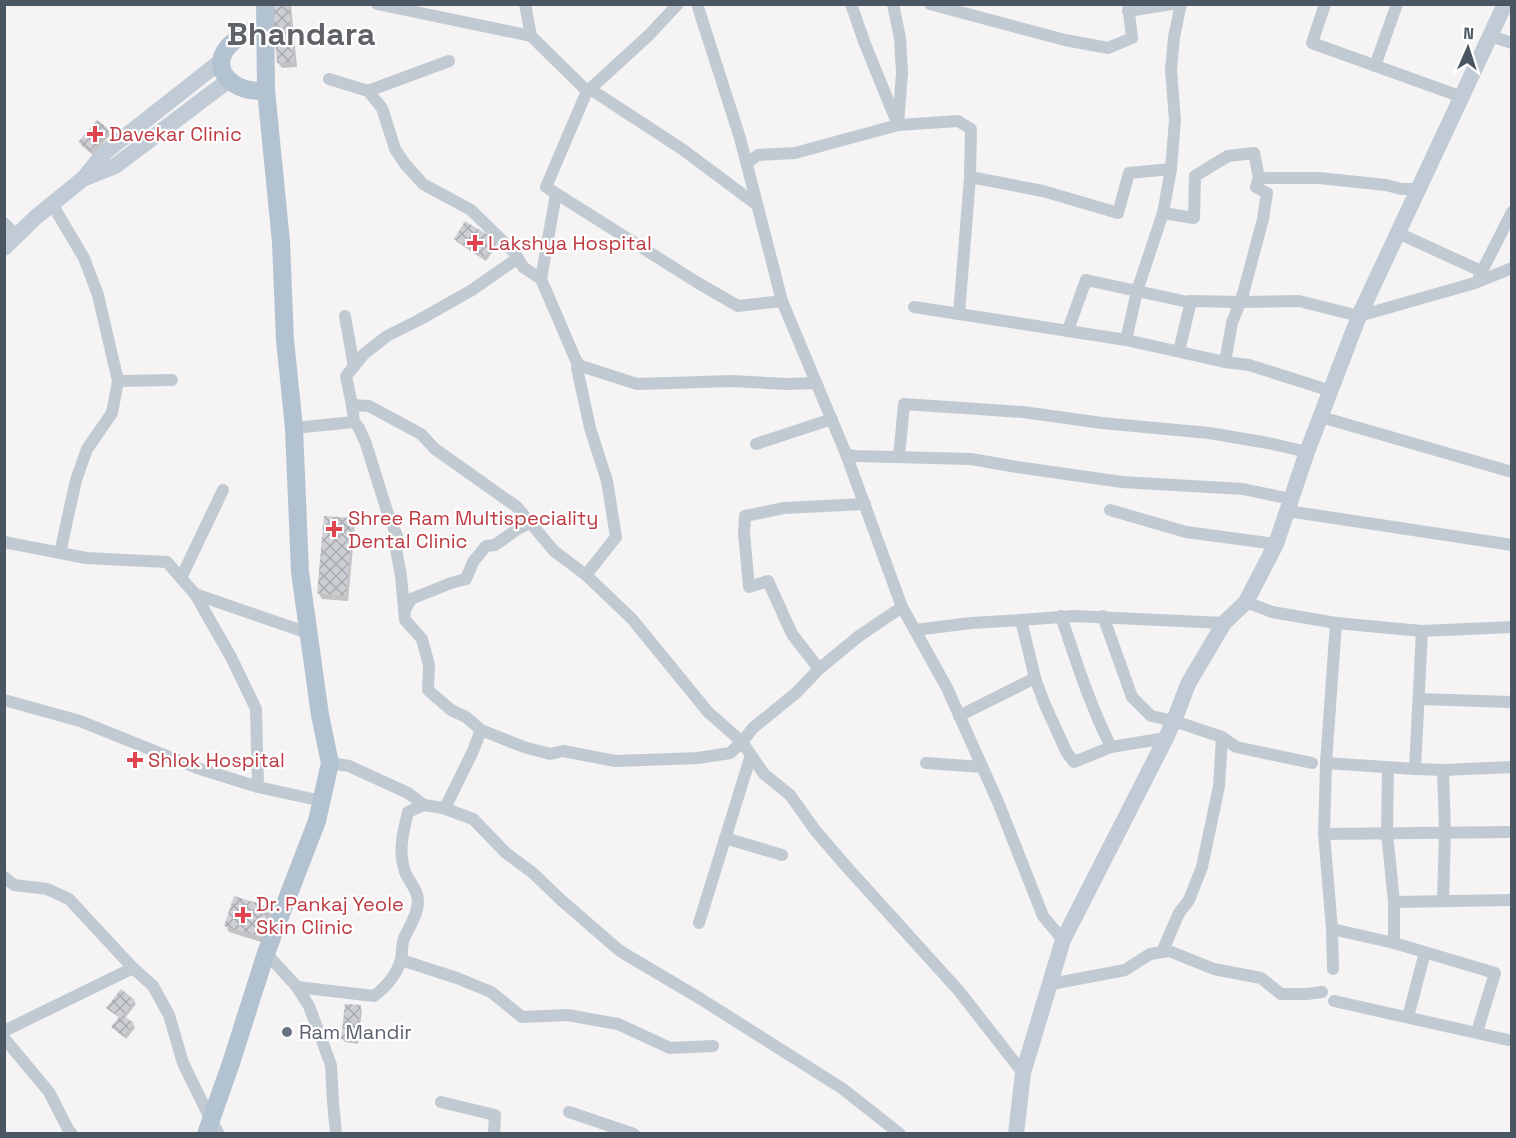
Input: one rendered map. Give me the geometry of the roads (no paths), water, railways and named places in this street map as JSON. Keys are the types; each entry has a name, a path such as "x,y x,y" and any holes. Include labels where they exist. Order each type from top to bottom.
{"main road":[{"path":"212,1129 266,953 317,821 330,764 320,715 300,572 294,428 285,340 281,242 266,90 265,4"},
{"path":"264,32 245,33 226,48 220,61 226,79 245,90 258,92 266,90"}],"street":[{"path":"377,4 531,36 589,90 682,149 757,204"},
{"path":"525,4 531,36"},
{"path":"678,4 649,35 589,90 546,187 738,306 782,301"},
{"path":"697,4 740,138 782,301 846,454 902,607 947,688 998,802 1043,916 1063,940"},
{"path":"852,4 897,125"},
{"path":"893,4 900,38 902,73 897,125"},
{"path":"930,4 1065,40 1108,48 1132,38 1128,8 1172,4"},
{"path":"1126,340 1137,291 1163,213 1171,169 1175,120 1170,70 1181,4"},
{"path":"1325,4 1312,43 1462,97"},
{"path":"1375,66 1397,4"},
{"path":"1016,1134 1023,1073 1063,940 1166,738 1188,684 1224,623 1246,602 1276,544 1307,453 1359,316 1505,4"},
{"path":"1491,36 1512,43"},
{"path":"4,223 10,242 84,178 104,153 220,61"},
{"path":"368,91 449,61"},
{"path":"329,79 368,91 382,108 395,149 423,184 471,210 514,252 524,267 541,279 578,365 637,384 732,381 816,383"},
{"path":"84,178 115,166 229,80"},
{"path":"747,163 758,155 795,153 897,125 958,122 971,129 970,177 959,314"},
{"path":"1163,213 1194,218 1195,176 1228,156 1254,153 1259,178 1256,187 1268,192 1263,219 1232,323 1225,362"},
{"path":"970,177 1043,191 1118,213 1129,173 1171,169"},
{"path":"1259,178 1319,178 1386,185 1401,189 1418,189"},
{"path":"541,279 556,194"},
{"path":"52,204 84,258 98,295 118,381 112,413 87,449 76,480 60,553"},
{"path":"1475,283 1512,212"},
{"path":"1398,233 1481,271"},
{"path":"518,258 472,290 387,336 364,354 346,376 354,422 366,444 397,536 396,549 405,620 422,639 429,666 428,690 451,710 466,717 481,730 524,747 550,754 563,751 615,761 698,758 730,753 753,728 797,692 819,669 859,636 902,607"},
{"path":"1068,330 1086,280 1188,302 1299,301 1359,316 1475,283 1512,268"},
{"path":"1179,351 1191,301"},
{"path":"914,307 1126,340 1225,362 1249,365 1331,391"},
{"path":"345,316 354,367"},
{"path":"578,363 577,368 590,428 607,481 616,537 586,575"},
{"path":"118,381 172,380"},
{"path":"899,457 904,404 1023,412 1102,423 1209,433 1268,443 1307,453"},
{"path":"352,405 369,406 422,434 435,449 517,507 554,550 586,575 632,619 708,712 742,742 764,774 790,795 844,865 959,991 1023,1073"},
{"path":"1321,417 1512,472"},
{"path":"756,444 832,419"},
{"path":"294,428 354,422"},
{"path":"846,454 971,459 1122,482 1243,489 1289,505 1512,544"},
{"path":"181,578 224,490"},
{"path":"819,669 792,634 768,581 749,587 744,533 745,516 784,508 865,504"},
{"path":"1110,510 1186,532 1276,544"},
{"path":"404,612 411,599 466,579 473,562 486,546 495,545 530,523"},
{"path":"4,542 86,558 166,562 195,594 231,657 256,709 258,787"},
{"path":"195,594 308,633"},
{"path":"1246,602 1272,612 1336,623 1422,631 1512,627"},
{"path":"915,630 1061,616 1103,616 1224,623"},
{"path":"1061,616 1098,721 1111,747"},
{"path":"1103,616 1132,697 1151,716 1222,737 1236,747 1312,763"},
{"path":"1021,620 1032,670 1045,705 1067,753 1074,762 1111,747 1166,738"},
{"path":"1333,969 1324,834 1326,763 1336,623"},
{"path":"1415,770 1422,631"},
{"path":"959,716 1035,678"},
{"path":"1419,699 1512,702"},
{"path":"4,700 80,721 197,768 258,787 321,801"},
{"path":"443,808 473,751 481,730"},
{"path":"1162,952 1179,913 1189,900 1202,867 1219,786 1222,737"},
{"path":"699,923 751,755"},
{"path":"926,763 982,767"},
{"path":"1326,763 1415,770 1512,766"},
{"path":"330,764 349,766 408,794 424,805 443,808 473,819 506,853 533,873 620,951 701,999 843,1089 900,1134"},
{"path":"1388,768 1387,833 1394,902 1394,943"},
{"path":"1443,770 1445,832 1443,900"},
{"path":"297,987 374,996 393,976 401,960 404,938 413,921 418,902 415,889 406,872 401,851 402,834 408,812 424,805"},
{"path":"1324,834 1512,832"},
{"path":"725,838 782,855"},
{"path":"4,877 14,885 47,889 69,899 133,968 153,986 170,1016 183,1063 212,1129"},
{"path":"1394,902 1512,900"},
{"path":"1332,929 1394,943 1495,973 1477,1032"},
{"path":"1051,984 1125,970 1150,954 1169,951 1214,969 1261,978 1281,994 1322,992"},
{"path":"1408,1017 1425,952"},
{"path":"266,953 297,987 309,1006 331,1065 336,1134"},
{"path":"401,960 492,992 522,1017 567,1015 618,1024 670,1048 713,1046"},
{"path":"4,1031 133,968"},
{"path":"1334,1001 1508,1040"},
{"path":"4,1038 49,1092 72,1134"},
{"path":"441,1102 495,1115 494,1134"},
{"path":"569,1112 634,1134"}],"place":[{"name":"Davekar Clinic","path":"95,134"},
{"name":"Lakshya Hospital","path":"475,243"},
{"name":"Shree Ram Multispeciality Dental Clinic","path":"334,529"},
{"name":"Shlok Hospital","path":"135,760"},
{"name":"Dr. Pankaj Yeole Skin Clinic","path":"243,915"},
{"name":"Ram Mandir","path":"287,1032"}],"district":[{"name":"Bhandara","path":"301,34"}]}
